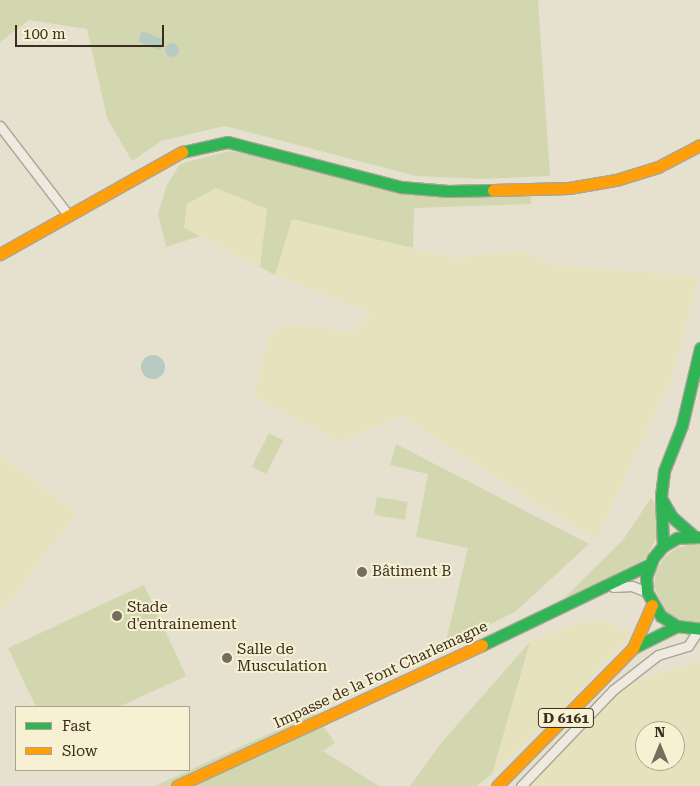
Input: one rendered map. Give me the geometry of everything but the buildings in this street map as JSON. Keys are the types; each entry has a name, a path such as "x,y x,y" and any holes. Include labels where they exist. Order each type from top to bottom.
{"street":[{"path":"0,126 69,216"},
{"path":"0,254 180,153 212,143 228,142 401,187 468,191 569,188 616,180 658,167 700,145"},
{"path":"663,546 661,496 664,471 682,425 700,348"},
{"path":"661,496 672,517 697,536"},
{"path":"521,786 613,690 658,655 688,646 699,629 677,626 661,616 652,606 647,592 650,564 663,546 677,538 697,536"},
{"name":"Impasse de la Font Charlemagne","path":"177,786 599,591 650,564"},
{"path":"599,591 622,585 647,592"},
{"name":"D 6161","path":"633,648 652,606"},
{"name":"D 6161","path":"496,786 633,648 677,626"}],"shaded area":[{"path":"142,31 164,40 160,50 138,41"},
{"path":"169,43 175,43 179,50 175,57 169,57 165,53 165,47"},
{"path":"216,188 291,219 454,258 523,250 552,265 699,276 673,374 596,540 401,416 340,442 253,396 270,336 289,324 356,332 371,313 275,275 184,228 187,204"},
{"path":"153,355 162,358 165,367 162,376 153,379 144,376 141,367 144,358"},
{"path":"0,456 78,512 0,614"},
{"path":"596,618 632,633 575,696 492,774 530,642"},
{"path":"700,661 700,786 524,786 624,685"}],"green space":[{"path":"0,0 538,0 550,176 482,179 416,176 225,126 161,141 132,161 107,118 87,29 29,20 0,42"},
{"path":"229,151 318,165 401,187 531,190 531,204 414,208 413,248 292,219 275,275 260,267 267,209 216,188 187,204 184,228 200,236 166,247 158,214 166,187 180,164"},
{"path":"269,433 283,440 266,474 252,467"},
{"path":"396,444 589,544 515,612 445,646 468,548 416,537 428,474 390,465"},
{"path":"377,497 408,502 405,520 374,515"},
{"path":"651,498 655,503 657,537 645,559 568,599 566,596 623,540"},
{"path":"700,544 700,624 689,624 668,615 654,587 656,571 664,558 676,548"},
{"name":"Stade d'entrainement","path":"144,585 186,676 121,706 36,706 8,648"},
{"path":"530,642 492,774 476,786 410,786 442,742"},
{"path":"314,713 335,743 323,751 379,786 155,786"}],"traffic: fast":[{"path":"182,152 228,142 401,187 448,191 493,190"},
{"path":"663,546 661,496 664,471 682,425 700,348"},
{"path":"661,498 672,517 693,535"},
{"path":"700,537 677,538 663,546 653,558 646,577 647,592 661,616 677,626 700,629"},
{"path":"482,645 650,564"},
{"path":"633,648 677,626"}],"traffic: slow":[{"path":"493,190 569,188 616,180 658,167 700,145"},
{"path":"0,254 182,152"},
{"path":"497,786 633,648 652,605"},
{"path":"177,786 482,645"}],"place":[{"name":"Bâtiment B","path":"362,572"},
{"name":"Stade d'entrainement","path":"117,616"},
{"name":"Salle de Musculation","path":"227,658"}]}
